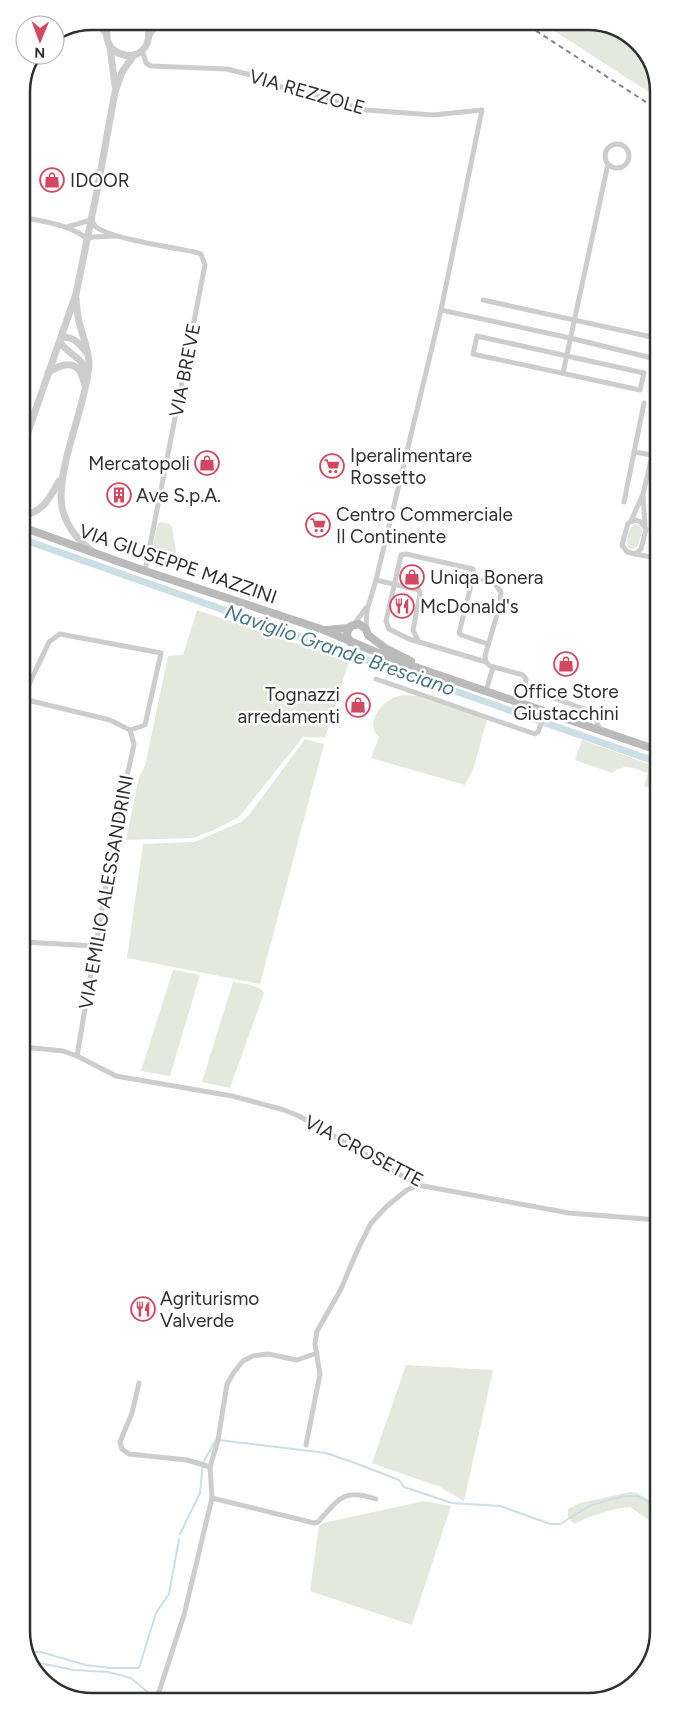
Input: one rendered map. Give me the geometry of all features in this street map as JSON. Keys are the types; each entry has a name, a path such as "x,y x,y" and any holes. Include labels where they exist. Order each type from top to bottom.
{"main road":[{"name":"VIA GIUSEPPE MAZZINI","path":"30,530 145,571 324,630 392,659 440,674"},
{"path":"367,632 366,640 354,643 347,636 351,626 359,624 385,648 440,674 545,715 600,730 650,748"},
{"name":"VIA GIUSEPPE MAZZINI","path":"324,630 351,626"}],"street":[{"path":"103,30 106,35 113,64 115,92"},
{"path":"106,35 108,30"},
{"path":"147,30 149,35"},
{"path":"30,426 76,294 115,92 122,72 134,55 142,50 153,30"},
{"path":"109,45 117,53 134,55"},
{"name":"VIA REZZOLE","path":"142,50 143,58 151,66 226,69 256,76 274,85 366,110 433,115 482,110 441,310"},
{"path":"563,373 608,164 605,152 610,146 618,143 625,147 629,154 625,164 614,167 608,164"},
{"path":"30,219 67,227 87,239"},
{"path":"67,227 91,220"},
{"path":"91,220 101,230 117,236"},
{"path":"87,239 117,236"},
{"name":"VIA BREVE","path":"117,236 195,252 200,254 205,265 145,571"},
{"path":"30,514 45,505 53,494 61,476 85,386 89,364 78,317 76,294"},
{"path":"483,300 650,337"},
{"path":"351,626 362,615 376,580 441,310 650,358"},
{"path":"477,336 644,373 640,390 563,373 473,354 477,336"},
{"path":"61,340 69,337 76,340 87,354"},
{"path":"61,340 65,349 82,362 87,376"},
{"path":"48,374 60,366 72,365 82,374 85,386"},
{"path":"624,502 644,403"},
{"path":"634,452 650,456"},
{"path":"649,556 627,552 622,545 627,526 643,494 650,464"},
{"path":"61,476 60,498 64,517 68,526 80,541 95,553"},
{"path":"635,554 641,549 646,528 643,494"},
{"path":"631,520 636,520 645,525"},
{"path":"641,549 649,556"},
{"path":"488,644 461,636 459,633 474,572 472,568 403,554 400,557 386,624 389,629 409,638 486,662 493,667 523,675 528,689 593,712 600,730"},
{"path":"376,580 418,589 420,592 413,630 418,641"},
{"path":"483,580 495,584 501,592 500,604 485,656 486,662"},
{"path":"367,632 366,617 368,603"},
{"path":"400,634 406,634 413,630"},
{"path":"30,683 49,642 60,634 161,653 145,724 130,730 110,720 30,700"},
{"path":"486,691 493,667"},
{"path":"376,679 534,733 537,733 540,729 545,715"},
{"name":"VIA EMILIO ALESSANDRINI","path":"77,1056 114,837 134,744 130,730"},
{"path":"30,942 96,946"},
{"name":"VIA CROSETTE","path":"30,1048 54,1050 77,1056 116,1076 232,1096 284,1110 299,1116 418,1185 569,1213 650,1219"},
{"path":"306,1445 320,1374 315,1344 317,1332 340,1291 371,1223 387,1206 407,1190 418,1185"},
{"path":"159,1693 184,1615 212,1498 210,1467 218,1440 227,1384 243,1361 253,1356 268,1354 297,1360 317,1353"},
{"path":"139,1383 132,1413 120,1442 122,1450 129,1454 187,1460 210,1467"},
{"path":"212,1498 314,1524 348,1494 360,1493 376,1499"}],"shaded area":[{"path":"553,30 600,31 615,36 626,43 642,61 647,72 650,93"},
{"path":"161,522 170,524 172,527 178,563 184,571 150,559 158,524"},
{"path":"635,524 640,525 642,531 638,546 632,549 628,547 627,537"},
{"path":"197,610 349,661 325,738 303,737 239,817 193,838 126,840 139,777 145,766 168,656 183,655"},
{"path":"404,695 418,696 487,720 473,770 465,785 371,758 379,737 373,727 376,715 388,701"},
{"path":"305,739 324,744 260,984 127,958 143,844 194,842 241,822 249,815"},
{"path":"582,740 650,764 650,788 644,786 648,773 625,767 612,773 575,760"},
{"path":"173,970 200,975 170,1076 141,1071"},
{"path":"233,982 255,986 264,993 230,1088 202,1082"},
{"path":"406,1365 493,1370 464,1501 440,1487 372,1463"},
{"path":"630,1492 637,1493 650,1500 650,1521 630,1507 615,1509 574,1524 568,1517 568,1509 580,1503"},
{"path":"424,1501 451,1506 412,1625 310,1591 319,1526 323,1523"}],"waterway":[{"name":"Naviglio Grande Bresciano","path":"30,542 650,760"},
{"path":"219,1440 326,1453 399,1480 404,1487 452,1503 500,1506 550,1524 560,1524 591,1505 624,1496 638,1496 650,1503"},
{"path":"180,1534 200,1493 203,1463 215,1441"},
{"path":"33,1652 41,1652 86,1665 110,1668 139,1668 156,1613 169,1594 179,1539"},
{"path":"39,1663 74,1670 108,1672 131,1678 149,1693"}],"railway":[{"path":"535,30 650,105"}],"place":[{"name":"IDOOR","path":"52,180"},
{"name":"Mercatopoli","path":"207,463"},
{"name":"Iperalimentare Rossetto","path":"332,466"},
{"name":"Ave S.p.A.","path":"119,495"},
{"name":"Centro Commerciale Il Continente","path":"318,525"},
{"name":"Uniqa Bonera","path":"412,577"},
{"name":"McDonald's","path":"402,606"},
{"name":"Office Store Giustacchini","path":"566,664"},
{"name":"Tognazzi arredamenti","path":"358,705"},
{"name":"Agriturismo Valverde","path":"143,1309"}]}
